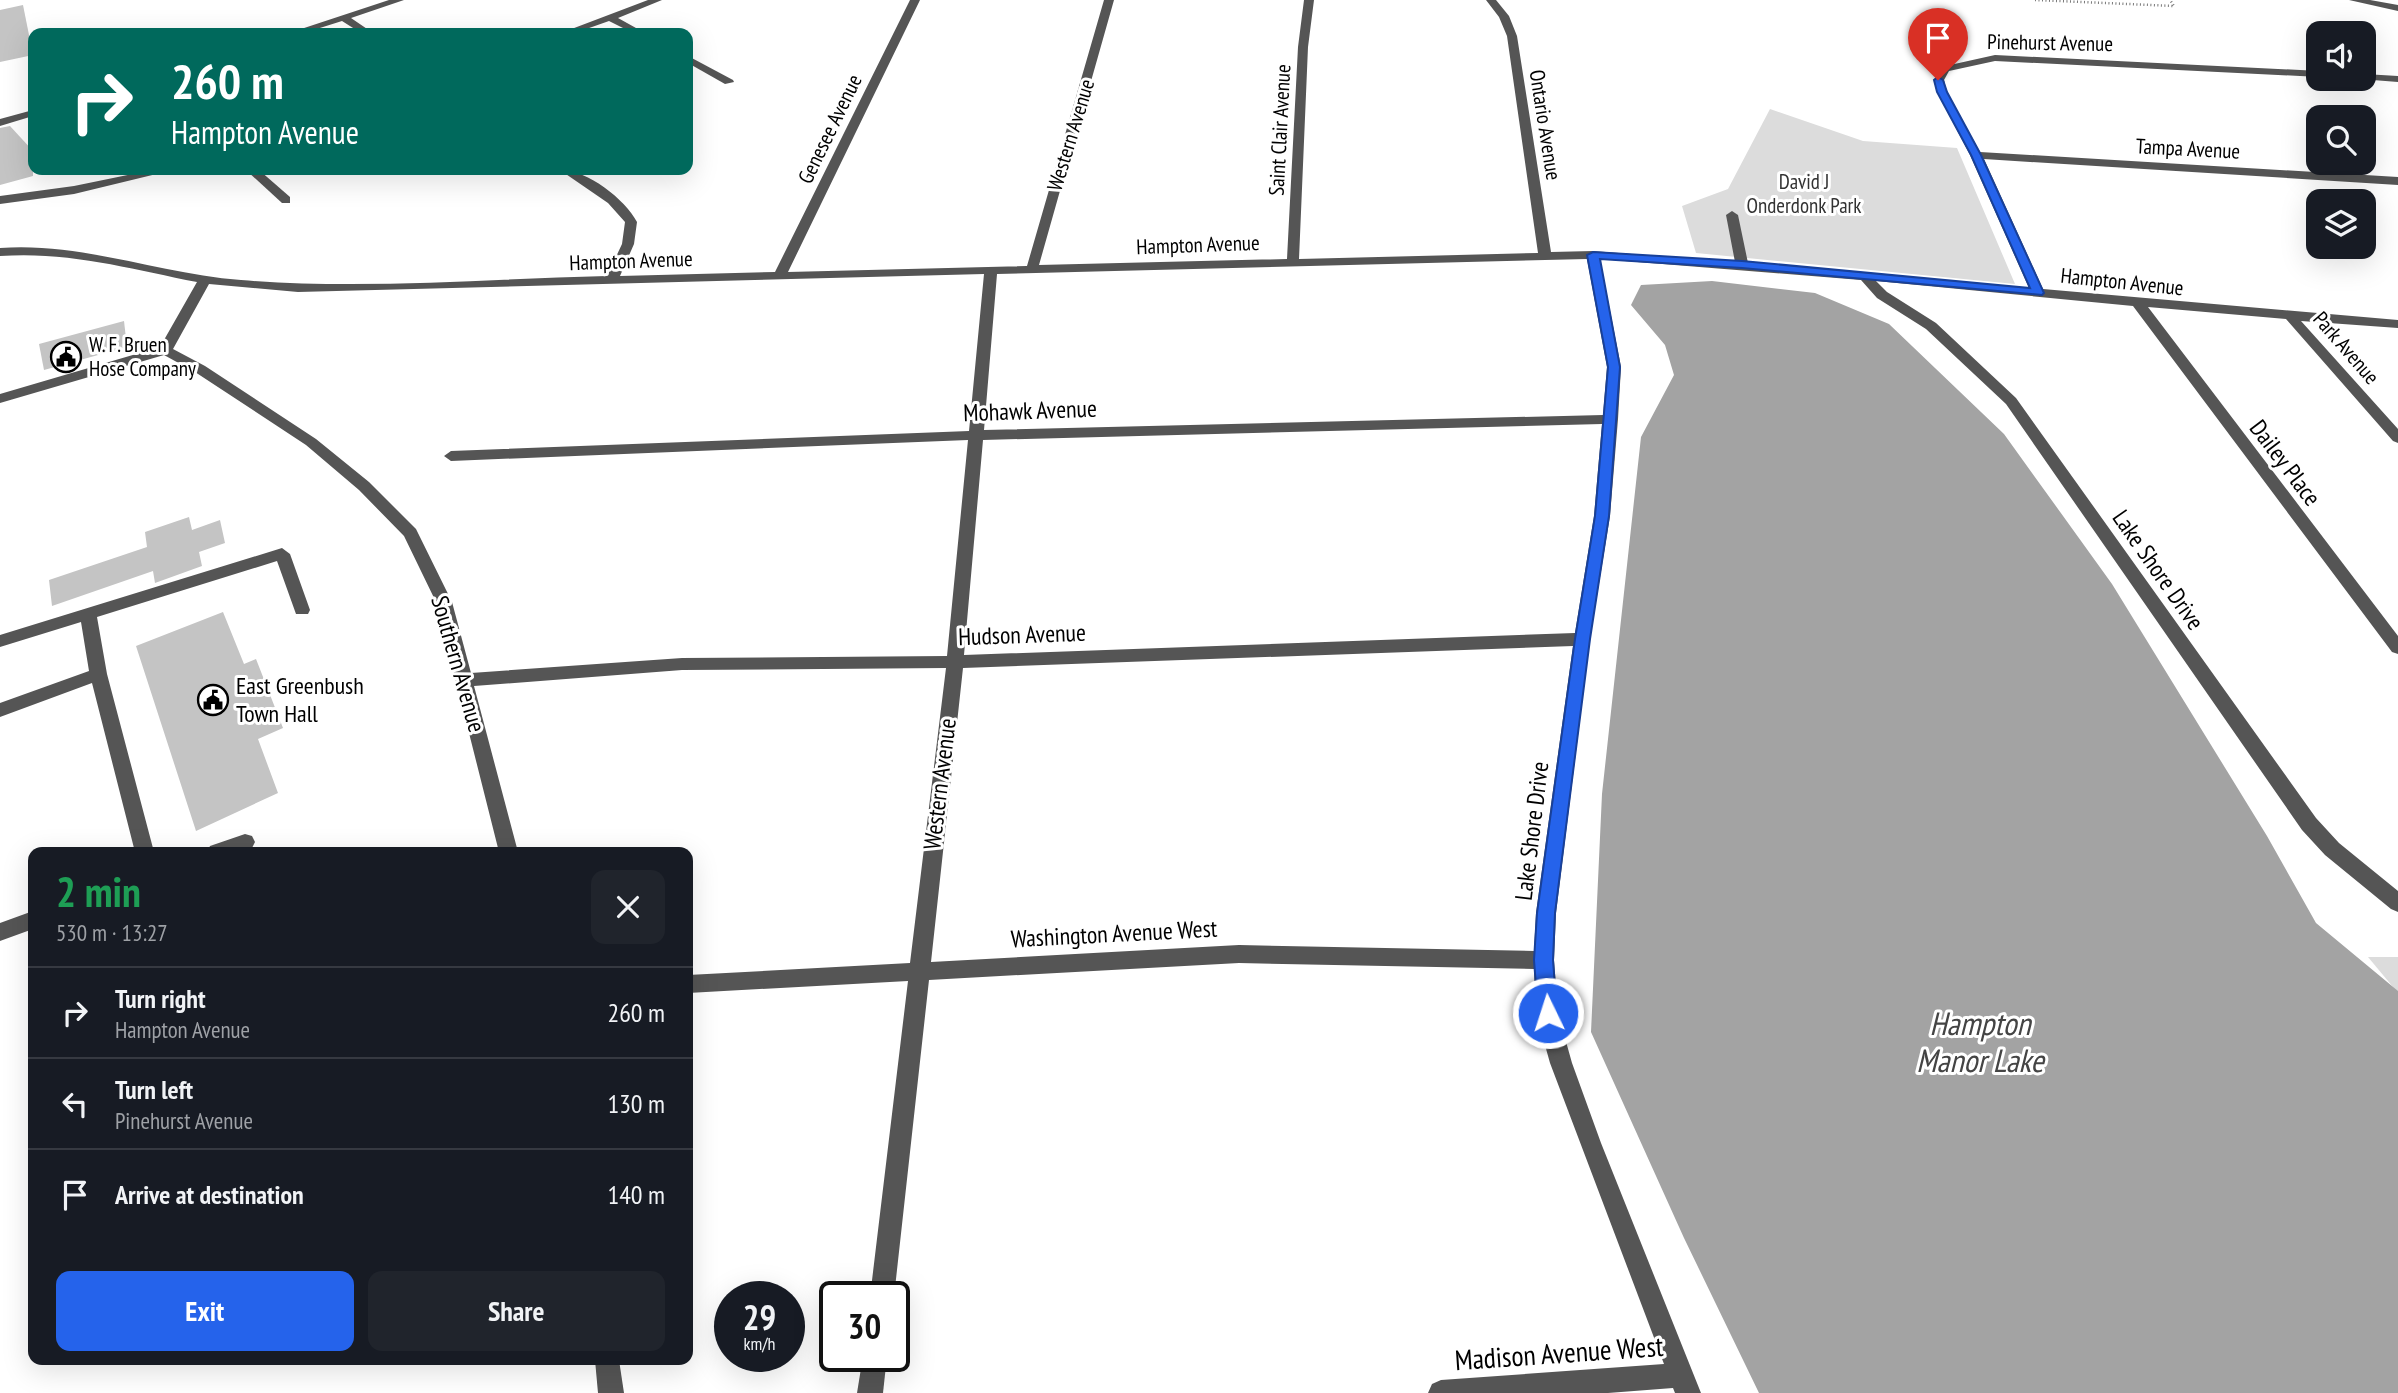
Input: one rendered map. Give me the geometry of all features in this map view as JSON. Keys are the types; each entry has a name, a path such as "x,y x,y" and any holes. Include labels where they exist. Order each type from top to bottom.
{"street":[{"path":"311,28 400,0"},
{"path":"581,28 657,0"},
{"name":"Genesee Avenue","path":"780,275 915,0"},
{"name":"Western Avenue","path":"1032,269 1110,0"},
{"name":"Saint Clair Avenue","path":"1293,261 1303,47 1309,0"},
{"path":"2354,0 2398,8"},
{"name":"Ontario Avenue","path":"1494,3 1512,36 1545,255"},
{"path":"344,18 360,28"},
{"path":"611,18 630,28"},
{"name":"Pinehurst Avenue","path":"2038,293 1976,155 1942,92 1938,80 1945,69 1995,58 2306,73"},
{"path":"693,62 729,82"},
{"path":"2376,78 2398,79"},
{"path":"0,123 28,115"},
{"name":"Tampa Avenue","path":"1976,155 2398,181"},
{"path":"0,201 74,190 144,175"},
{"path":"258,175 286,200"},
{"path":"573,175 624,209 631,221 630,233 612,280"},
{"path":"1732,215 1742,265"},
{"name":"Hampton Avenue","path":"0,252 25,248 57,251 205,279 298,288 1593,255 1742,265 2291,317 2398,324"},
{"name":"Lake Shore Drive","path":"1593,255 1614,367 1611,419 1602,516 1582,639 1546,913 1544,960 1548,1013 1561,1063 1685,1384"},
{"name":"Western Avenue","path":"884,1281 954,662 992,270"},
{"name":"Lake Shore Drive","path":"1866,278 1882,295 1931,326 2011,401 2301,814 2332,849 2398,903"},
{"path":"0,399 165,351 205,279"},
{"name":"Dailey Place","path":"2137,303 2398,648"},
{"name":"Park Avenue","path":"2291,317 2398,438"},
{"name":"Southern Avenue","path":"165,351 200,369 312,442 364,486 410,533 444,602 507,847"},
{"name":"Mohawk Avenue","path":"451,456 977,435 1611,419"},
{"path":"0,641 282,554 302,610"},
{"path":"88,614 98,674 143,847"},
{"name":"Hudson Avenue","path":"464,680 682,664 954,662 1582,639"},
{"path":"0,710 98,674"},
{"path":"231,847 245,842"},
{"path":"0,932 28,922"},
{"name":"Washington Avenue West","path":"693,984 1238,954 1544,960"},
{"path":"608,1365 611,1393"},
{"path":"870,1393 873,1372"},
{"name":"Madison Avenue West","path":"1441,1393 1685,1384"}],"path":[{"path":"2035,0 2174,6 2169,0"}],"green space":[{"name":"David J Onderdonk Park","path":"1770,109 1863,141 1957,148 2015,284 1696,253 1682,206 1728,189"},
{"path":"2368,957 2398,957 2398,993"}],"water":[{"name":"Hampton Manor Lake","path":"1712,281 1815,293 1889,324 2004,434 2112,584 2267,836 2316,923 2398,991 2398,1393 1759,1393 1684,1238 1591,1032 1602,794 1641,437 1674,375 1665,345 1631,305 1641,285"}],"building":[{"path":"23,5 28,30 28,56 0,62 0,10"},
{"path":"10,126 28,146 28,175 33,176 0,185 0,128"},
{"name":"W. F. Bruen Hose Company","path":"124,321 127,347 44,370 39,344"},
{"path":"189,517 192,530 220,520 225,543 199,552 202,566 155,583 153,571 52,606 49,580 147,547 145,532"},
{"name":"East Greenbush Town Hall","path":"223,612 244,664 256,659 283,728 258,739 278,793 196,831 136,646"}],"place":[{"name":"W. F. Bruen Hose Company","path":"66,357"},
{"name":"East Greenbush Town Hall","path":"213,700"}],"route":[{"path":"1548,1013 1544,960 1546,913 1582,639 1602,516 1611,419 1614,367 1593,255 1742,265 2038,293 1976,155 1938,80"}]}
